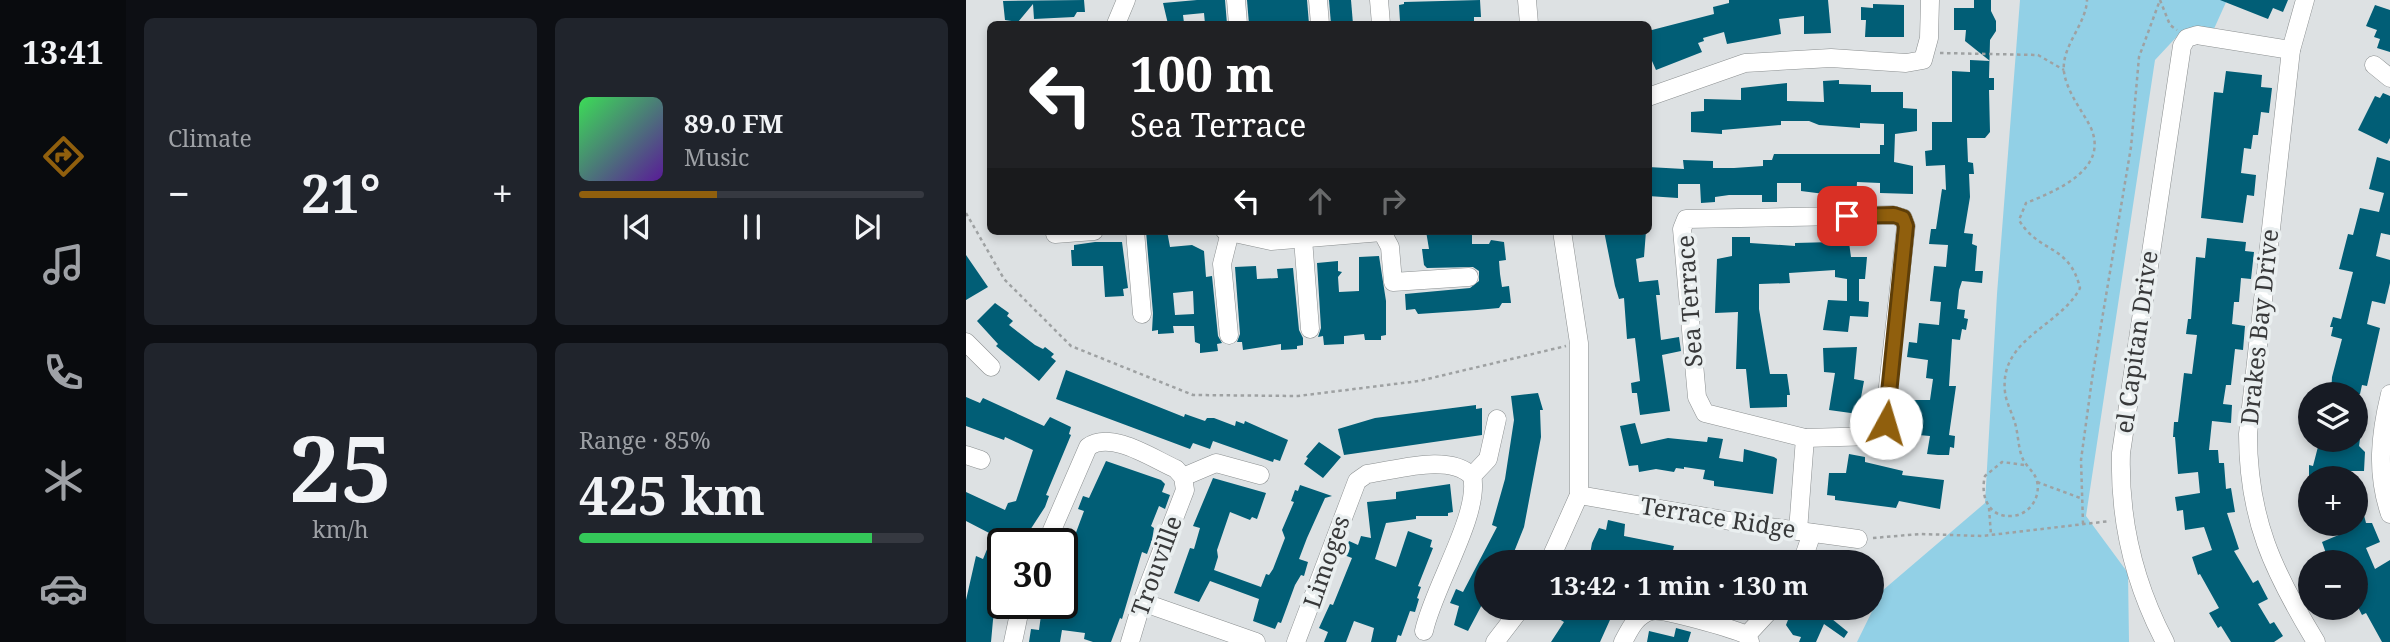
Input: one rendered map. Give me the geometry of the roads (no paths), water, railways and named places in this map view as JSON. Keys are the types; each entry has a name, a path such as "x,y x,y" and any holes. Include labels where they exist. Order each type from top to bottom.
{"street":[{"path":"1117,21 1126,0"},
{"path":"1236,0 1238,21"},
{"path":"1318,0 1320,21"},
{"path":"1379,0 1381,21"},
{"path":"1527,0 1529,21"},
{"path":"1652,96 1745,63 1830,58 1906,63 1923,60 1930,38 1930,0"},
{"name":"Drakes Bay Drive","path":"2305,0 2291,50 2248,434 2248,462 2256,519 2265,547 2276,573 2316,642"},
{"name":"el Capitan Drive","path":"2165,642 2138,582 2124,519 2120,472 2125,416 2182,46 2187,38 2197,35 2291,50"},
{"path":"2374,65 2390,78"},
{"name":"Sea Terrace","path":"1894,215 1903,218 1906,226 1883,431 1875,436 1805,438 1705,413 1697,397 1682,229 1686,219 1894,215"},
{"path":"1135,235 1142,314"},
{"path":"1227,235 1222,264 1229,335"},
{"path":"1255,235 1270,241 1329,235"},
{"path":"1384,235 1390,247 1393,282 1469,277"},
{"path":"1554,550 1578,495 1579,343 1563,235"},
{"path":"1303,239 1310,329"},
{"path":"966,342 991,368"},
{"path":"2390,394 2380,444 2380,472 2390,514"},
{"path":"1424,631 1431,603 1471,508 1475,490 1472,476 1488,459 1497,419"},
{"path":"1803,550 1805,438"},
{"path":"1053,528 1088,447 1096,441 1109,440 1177,469 1184,484 1216,463 1260,475"},
{"name":"Limoges","path":"1296,642 1357,481 1367,474 1447,464 1463,467 1472,476"},
{"name":"Trouville","path":"1130,642 1184,484"},
{"name":"Terrace Ridge","path":"1578,495 1858,539"},
{"path":"1142,602 1214,635 1256,642"},
{"path":"1623,642 1636,619 1653,610 1743,635 1759,620"},
{"path":"1013,642 1018,619"},
{"path":"1495,642 1512,620"}]}
